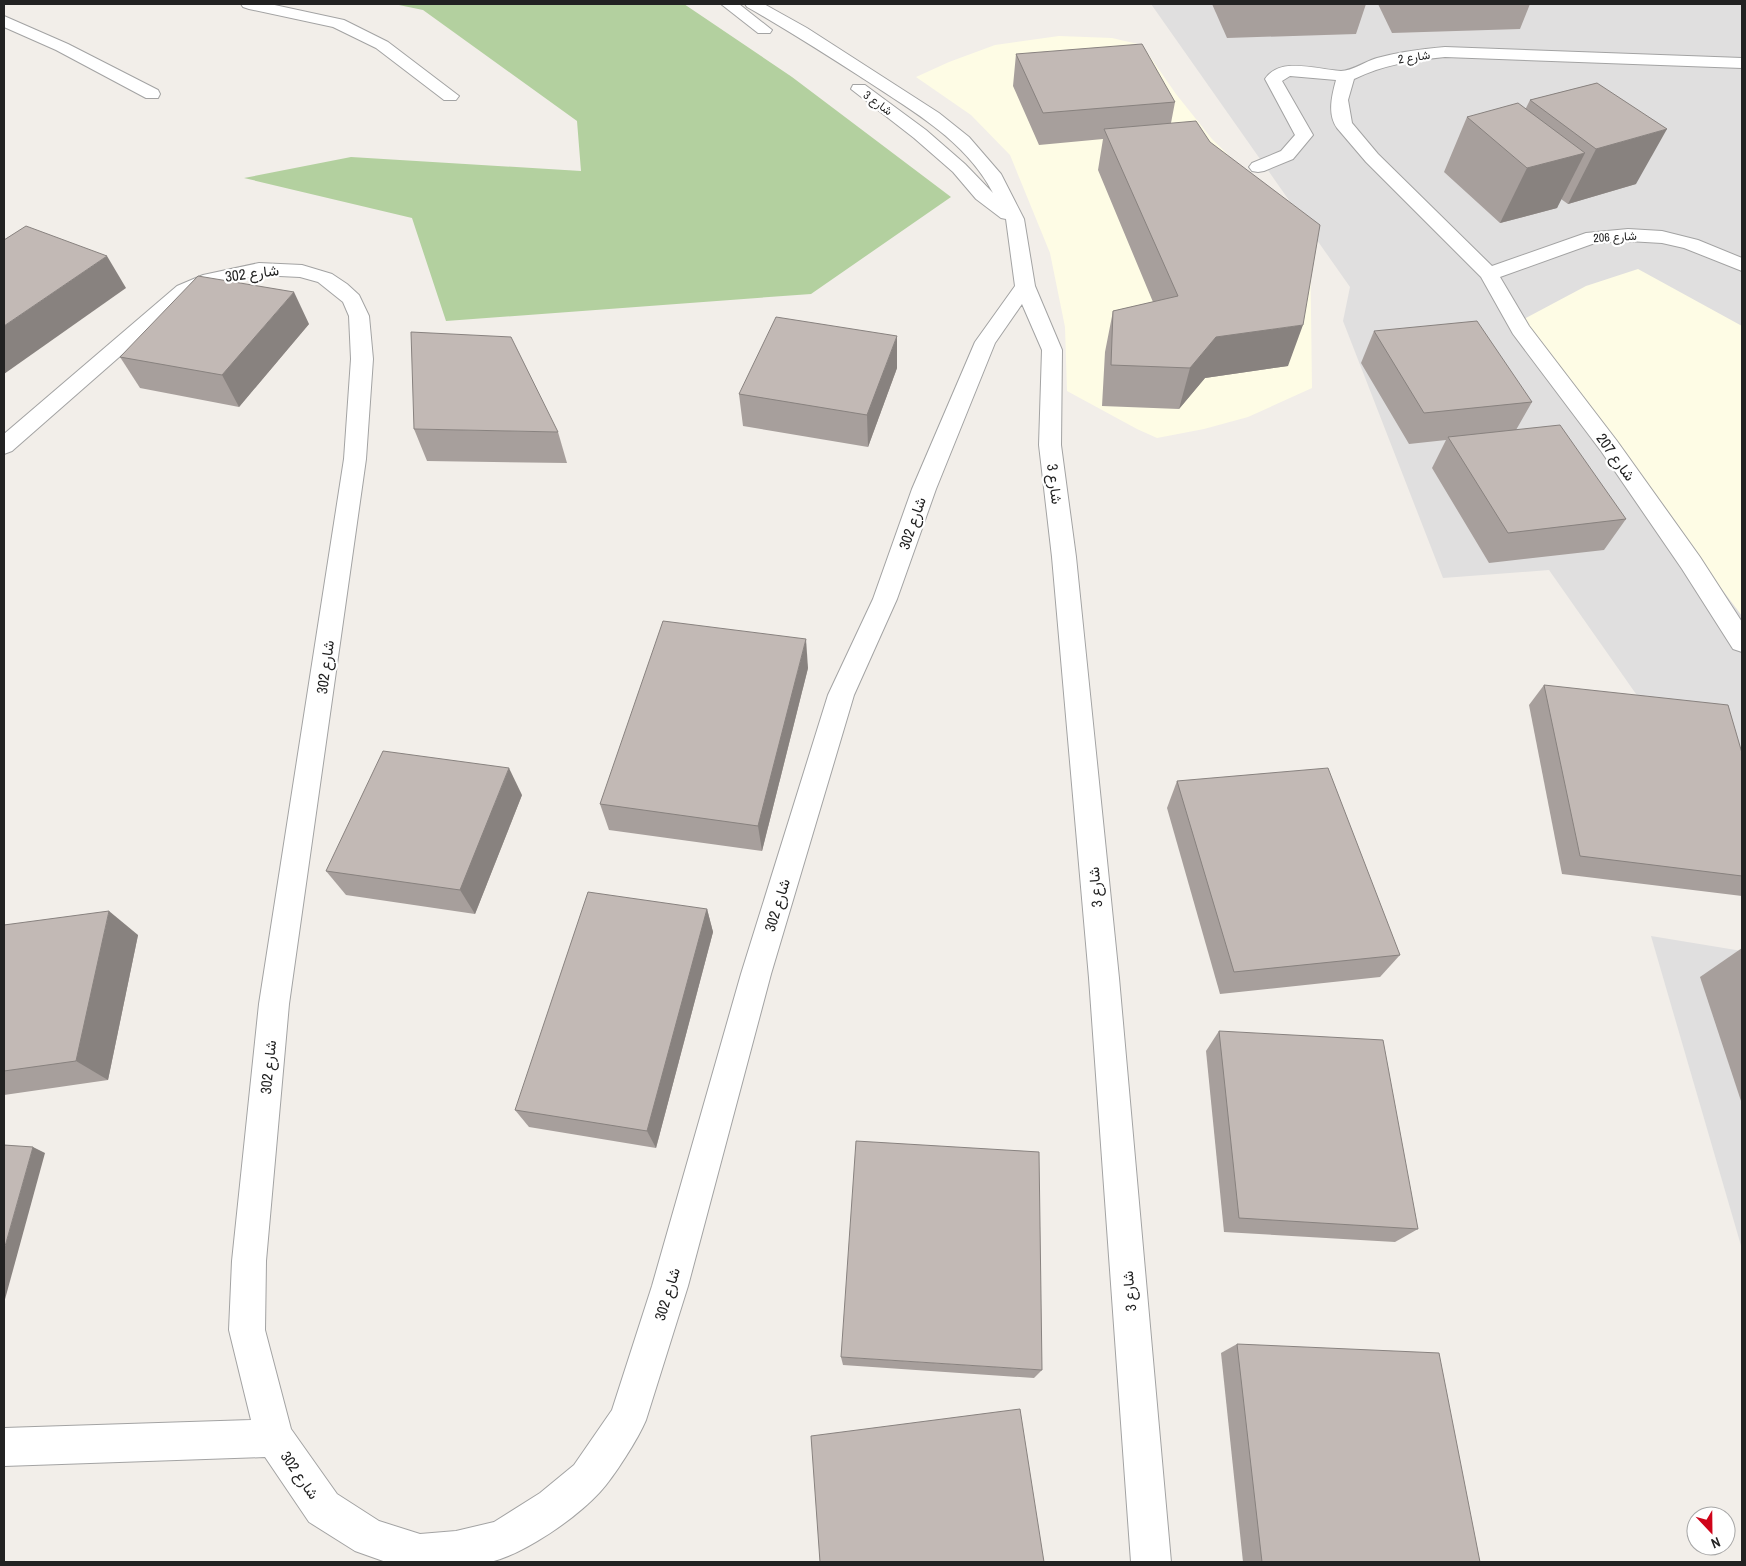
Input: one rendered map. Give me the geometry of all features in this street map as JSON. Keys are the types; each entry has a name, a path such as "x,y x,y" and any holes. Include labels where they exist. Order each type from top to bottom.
{"street":[{"path":"249,4 338,23 382,45 450,96"},
{"path":"729,4 776,38"},
{"name":"شارع 3","path":"753,4 801,31 932,117 963,141 992,174 1015,219 1025,286 1052,350 1050,445 1064,557 1104,978 1152,1562"},
{"path":"4,21 62,47 152,94"},
{"name":"شارع 2","path":"1346,76 1381,63 1413,55 1445,52 1742,63"},
{"name":"شارع 3","path":"826,67 920,134 959,168 983,195 1015,219"},
{"path":"1258,167 1287,155 1304,135 1273,79 1287,71 1346,76 1339,100 1343,124 1372,158 1488,274"},
{"name":"شارع 206","path":"1488,274 1593,237 1628,235 1662,237 1691,244 1742,264"},
{"name":"شارع 302","path":"4,446 184,290 210,279 259,269 282,268 302,271 324,278 340,288 352,299 359,316 362,359 355,459 274,1004 249,1262 247,1330 274,1438 323,1508 369,1537 420,1554 456,1551 501,1540 554,1508 587,1478 627,1420 670,1286 756,974 841,695 885,599 924,489 985,342 1025,286"},
{"name":"شارع 207","path":"1488,274 1520,329 1609,446 1742,642"},
{"path":"4,1446 274,1438"}],"shaded area":[{"path":"1151,4 1742,4 1742,845 1549,570 1443,578 1343,321 1350,287"},
{"path":"1059,36 1112,38 1142,45 1176,94 1212,139 1310,235 1312,388 1248,417 1204,429 1157,438 1067,391 1065,327 1050,253 1010,155 971,115 916,77 949,62 995,45"},
{"path":"1638,269 1742,326 1742,616 1520,321 1586,286"},
{"path":"1651,936 1742,951 1742,1249"}],"green space":[{"path":"394,4 684,4 792,77 951,197 811,294 446,321 412,218 244,178 351,157 581,171 577,121 423,10"}],"building":[{"path":"1142,44 1175,102 1043,113 1016,54"},
{"path":"1597,83 1667,129 1596,149 1530,100"},
{"path":"1518,103 1585,153 1527,168 1467,117"},
{"path":"1196,121 1210,142 1320,225 1303,325 1216,337 1190,368 1111,365 1113,311 1178,296 1104,129"},
{"path":"26,226 107,256 4,326 4,240"},
{"path":"198,276 294,292 222,375 120,357"},
{"path":"776,317 897,336 867,415 739,394"},
{"path":"1477,321 1532,402 1424,413 1374,331"},
{"path":"411,332 511,337 558,432 414,429"},
{"path":"1560,425 1626,519 1508,533 1448,437"},
{"path":"663,621 806,639 758,826 600,804"},
{"path":"1544,685 1728,705 1742,753 1742,876 1580,856"},
{"path":"383,751 509,768 460,890 326,871"},
{"path":"1328,768 1400,955 1234,972 1177,781"},
{"path":"588,892 707,909 647,1131 515,1110"},
{"path":"109,911 76,1061 4,1071 4,925"},
{"path":"1219,1031 1383,1040 1418,1229 1239,1218"},
{"path":"856,1141 1039,1152 1042,1370 841,1357"},
{"path":"4,1145 33,1147 4,1250"},
{"path":"1237,1344 1439,1353 1480,1562 1262,1562"},
{"path":"1020,1409 1044,1562 820,1562 811,1436"}]}
